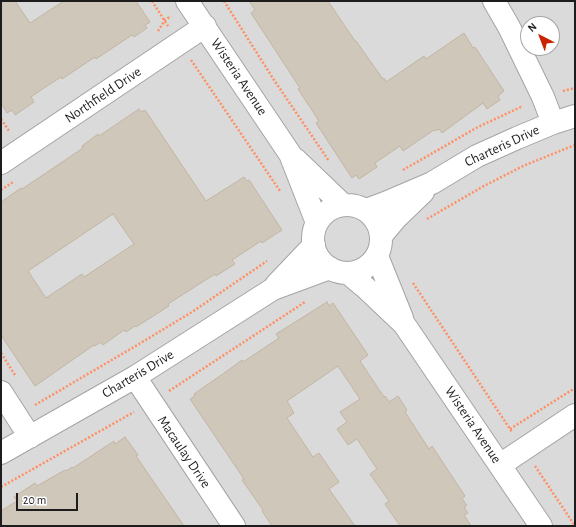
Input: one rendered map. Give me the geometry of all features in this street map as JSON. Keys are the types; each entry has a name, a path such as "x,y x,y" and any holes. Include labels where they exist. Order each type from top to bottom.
{"street":[{"name":"Wisteria Avenue","path":"187,1 290,154 342,205"},
{"path":"494,1 509,27 543,97 553,123"},
{"name":"Northfield Drive","path":"2,161 204,26"},
{"name":"Charteris Drive","path":"366,210 432,183 477,156 517,138 553,123 575,116"},
{"name":"Wisteria Avenue","path":"290,154 317,223"},
{"name":"Charteris Drive","path":"379,246 396,218 432,183"},
{"path":"342,205 358,206 366,210 379,226 379,246 369,265 359,270 339,270 322,262 316,254 313,237 317,223 323,214 332,208 342,205"},
{"name":"Charteris Drive","path":"1,453 135,377 273,289 314,245"},
{"name":"Wisteria Avenue","path":"379,246 404,324"},
{"name":"Wisteria Avenue","path":"339,270 366,288 404,324 541,526"},
{"name":"Charteris Drive","path":"273,289 339,270"},
{"name":"Macaulay Drive","path":"135,377 234,526"},
{"path":"1,392 30,437"},
{"path":"500,466 575,415"}],"path":[{"path":"152,1 282,195"},
{"path":"224,1 274,80 331,163"},
{"path":"1,119 9,131"},
{"path":"16,415 140,344 192,312 270,259"},
{"path":"409,278 575,526"},
{"path":"510,429 575,388"}],"shaded area":[{"path":"1,1 575,1 575,526 1,526"}],"building":[{"path":"1,1 15,1 30,23 64,1 136,1 150,22 145,25 147,28 134,37 132,35 96,59 95,57 62,79 61,77 44,88 31,97 34,102 15,115 12,110 7,113 1,103"},
{"path":"249,1 328,1 355,41 386,82 424,56 426,59 464,33 504,91 498,96 500,100 487,109 483,103 442,133 439,129 434,130 403,151 400,146 375,163 377,167 359,179 356,175 352,178 316,123 319,121 298,89 300,88 251,13 255,10"},
{"path":"139,109 141,112 145,110 206,201 244,177 247,181 249,180 282,230 262,243 261,241 232,260 235,264 216,276 215,274 168,304 169,306 136,327 135,326 126,332 124,330 103,345 101,342 95,346 94,345 35,386 1,335 1,202 83,148 82,146 98,134 99,136","holes":["113,214 134,244 84,277 82,274 46,298 28,271"]},
{"path":"327,302 329,306 333,303 368,355 360,361 384,397 385,396 389,402 398,396 407,410 405,412 429,449 432,446 465,496 462,499 467,505 464,507 468,513 464,515 471,526 400,526 385,504 389,501 370,474 377,469 357,439 348,445 337,429 347,422 340,412 360,399 338,366 287,401 294,413 287,418 313,457 319,453 339,482 329,489 355,526 272,526 262,511 263,510 242,480 244,479 190,399 195,396 194,394 242,360 243,362 279,338 276,334"},
{"path":"125,437 138,455 136,456 184,526 1,526 1,511 17,501 14,497 35,483 37,486 65,470 66,471 72,467 73,468 114,441 115,444"}]}
